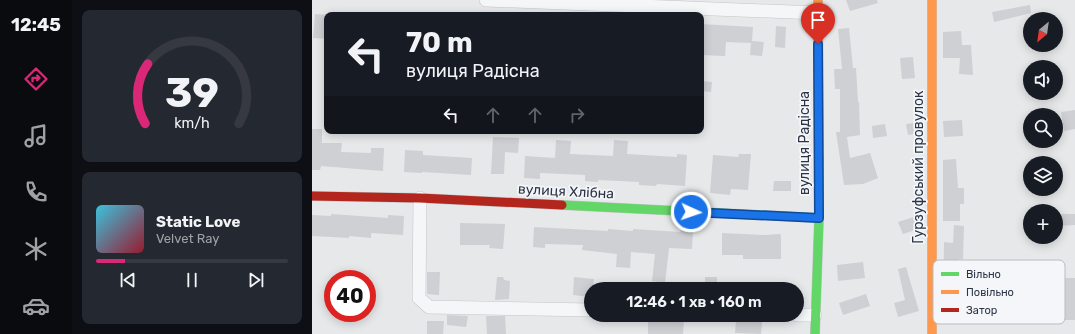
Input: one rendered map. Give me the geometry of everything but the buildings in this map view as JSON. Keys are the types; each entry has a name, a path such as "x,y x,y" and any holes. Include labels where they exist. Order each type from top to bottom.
{"street":[{"path":"486,0 818,6"},
{"name":"Гурзуфський провулок","path":"932,0 932,334"},
{"name":"вулиця Радісна","path":"814,334 819,218 818,6"},
{"name":"вулиця Хлібна","path":"312,196 420,198 819,218"},
{"path":"420,198 419,298 429,307 584,310"},
{"path":"804,315 815,315"}],"traffic: fast":[{"path":"815,334 819,218 819,158"},
{"path":"562,205 819,218"}],"traffic: slow":[{"path":"818,0 819,158"},
{"path":"932,0 932,334"}],"traffic: jam":[{"path":"312,196 420,198 562,205"}],"route":[{"path":"691,212 819,218 818,44"}]}
